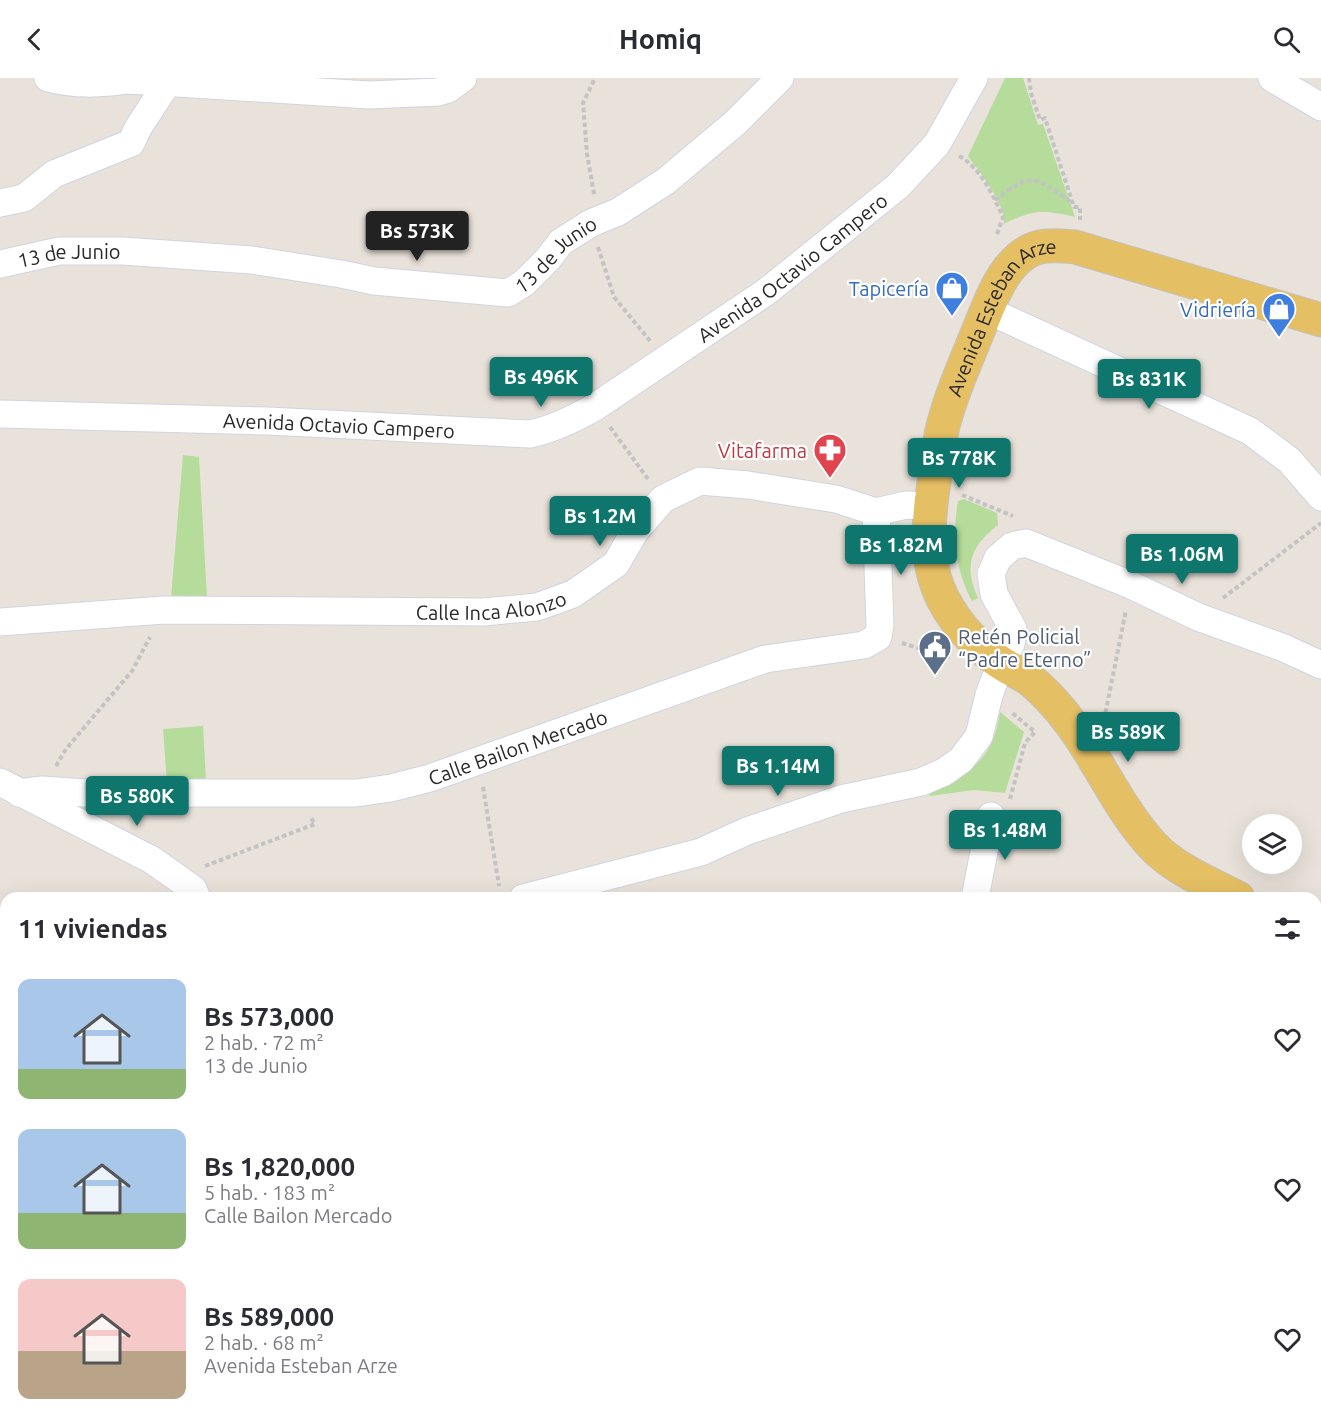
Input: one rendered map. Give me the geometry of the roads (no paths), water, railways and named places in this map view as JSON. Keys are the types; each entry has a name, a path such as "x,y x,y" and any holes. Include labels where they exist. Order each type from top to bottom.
{"main road":[{"name":"Avenida Esteban Arze","path":"1227,892 1178,866 1154,846 1131,816 1081,737 1055,704 1028,678 1001,663 969,638 939,590 931,568 929,535 941,433 963,368 987,310 1006,273 1018,258 1030,250 1046,245 1075,247 1321,320"}],"street":[{"path":"48,78 66,82 101,84 128,80 369,95 438,92 448,89 464,78"},
{"name":"13 de Junio","path":"0,264 60,251 123,252 252,260 374,281 508,292 524,283 548,260 561,242 591,223 618,212 666,181 735,123 780,78"},
{"name":"Avenida Octavio Campero","path":"0,414 268,421 530,434 567,423 595,407 766,292 898,186 937,144 974,78"},
{"path":"1272,78 1321,107"},
{"path":"0,203 24,198 54,174 131,143 168,82"},
{"path":"987,310 1250,431 1289,460 1321,497"},
{"name":"Calle Inca Alonzo","path":"0,622 164,610 484,612 537,607 573,594 616,564 635,531 663,499 700,482 748,485 836,499 876,512"},
{"path":"876,512 906,505 931,506"},
{"name":"Calle Bailon Mercado","path":"20,788 128,796 195,793 356,793 391,788 430,778 765,659 864,645 878,637 880,625 876,512"},
{"path":"516,892 701,852 747,831 841,799 921,782 944,772 961,760 980,736 989,695 1011,644 1013,629 994,594 992,574 998,558 1012,546 1026,543 1131,585 1198,617 1284,648 1321,665"},
{"path":"20,788 152,860 194,892"},
{"path":"977,892 1000,810"}],"place":[{"name":"Tapicería","path":"952,317"},
{"name":"Vidriería","path":"1279,338"},
{"name":"Vitafarma","path":"830,479"},
{"name":"Retén Policial “Padre Eterno”","path":"935,676"}]}
